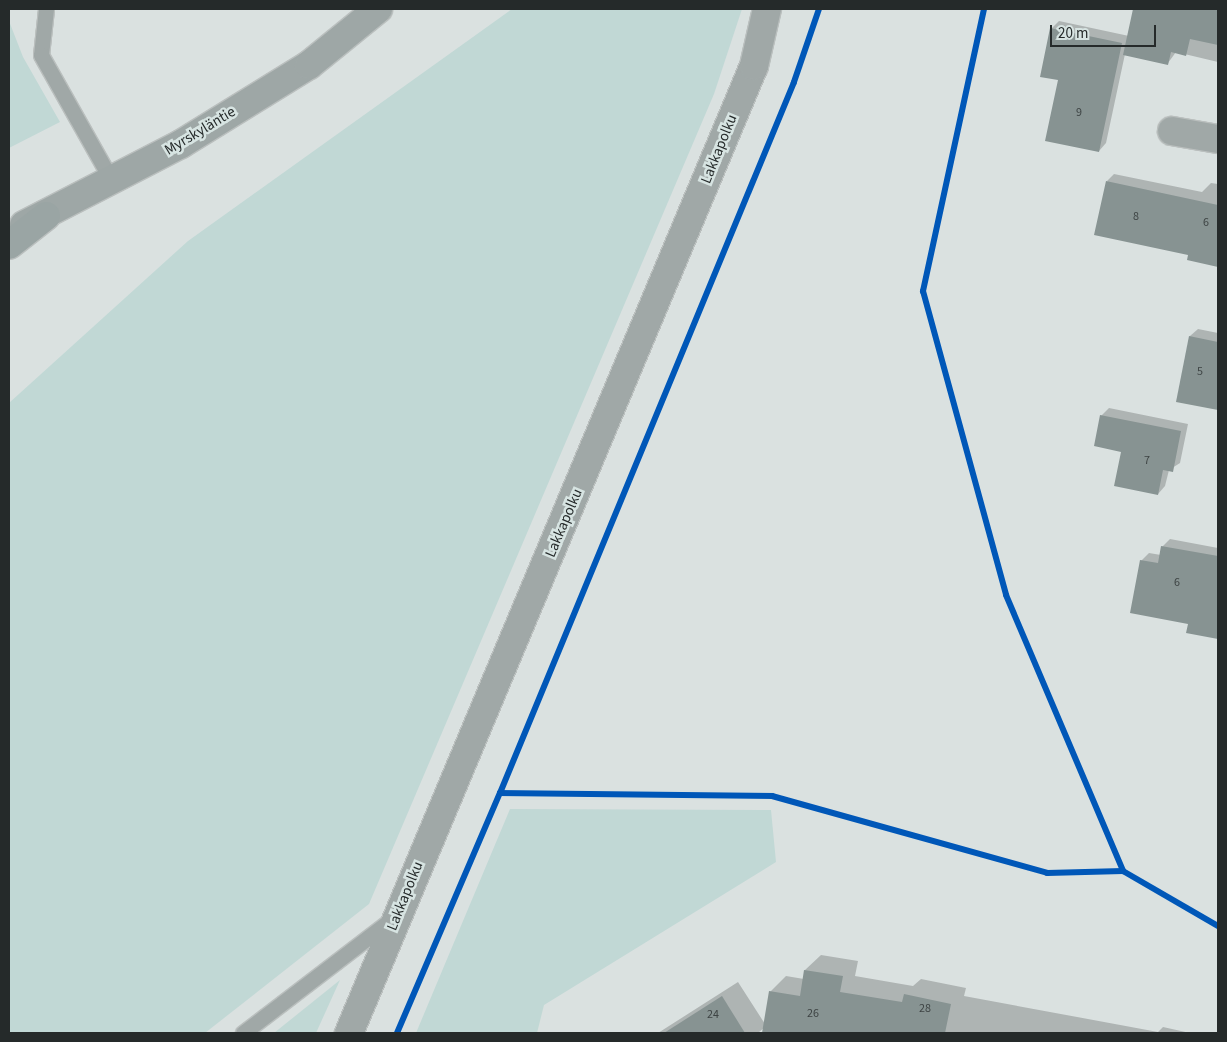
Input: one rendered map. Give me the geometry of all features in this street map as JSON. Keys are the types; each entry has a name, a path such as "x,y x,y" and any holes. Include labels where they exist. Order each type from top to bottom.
{"highway":[{"path":"9,245 46,216"}],"street":[{"name":"Myrskyläntie","path":"9,232 46,216 180,144 309,66 378,9"},
{"name":"Lakkapolku","path":"349,1033 607,421 754,66 767,9"},
{"path":"1172,131 1218,139"}],"lane":[{"path":"46,9 41,55 112,181"},
{"path":"242,1033 398,915"}],"shaded area":[{"path":"512,9 742,9 714,94 369,904 205,1033 9,1033 9,403 188,241"},
{"path":"9,21 23,57 60,122 9,148"},
{"path":"510,809 771,810 776,862 544,1005 537,1033 416,1033"},
{"path":"340,980 316,1033 274,1033"}],"building":[{"path":"1133,9 1218,9 1218,45 1190,39 1186,56 1171,52 1168,65 1123,55"},
{"path":"1050,28 1122,43 1099,152 1045,141 1058,80 1040,77"},
{"path":"1106,181 1218,205 1218,267 1187,260 1188,255 1094,235"},
{"path":"1189,336 1218,342 1218,410 1176,402"},
{"path":"1100,415 1181,431 1173,472 1163,470 1158,495 1114,486 1121,452 1094,446"},
{"path":"1161,546 1218,556 1218,639 1186,633 1188,624 1130,613 1140,560 1158,563"},
{"path":"804,970 843,976 840,992 902,1002 904,994 951,1004 945,1033 762,1033 769,991 800,996"},
{"path":"722,996 745,1033 664,1033"}],"cycle path":[{"path":"397,1033 500,793 794,82 819,9"},
{"path":"984,9 923,291 1006,595 1123,871"},
{"path":"500,793 772,796 1047,873 1123,871 1218,926"}]}
